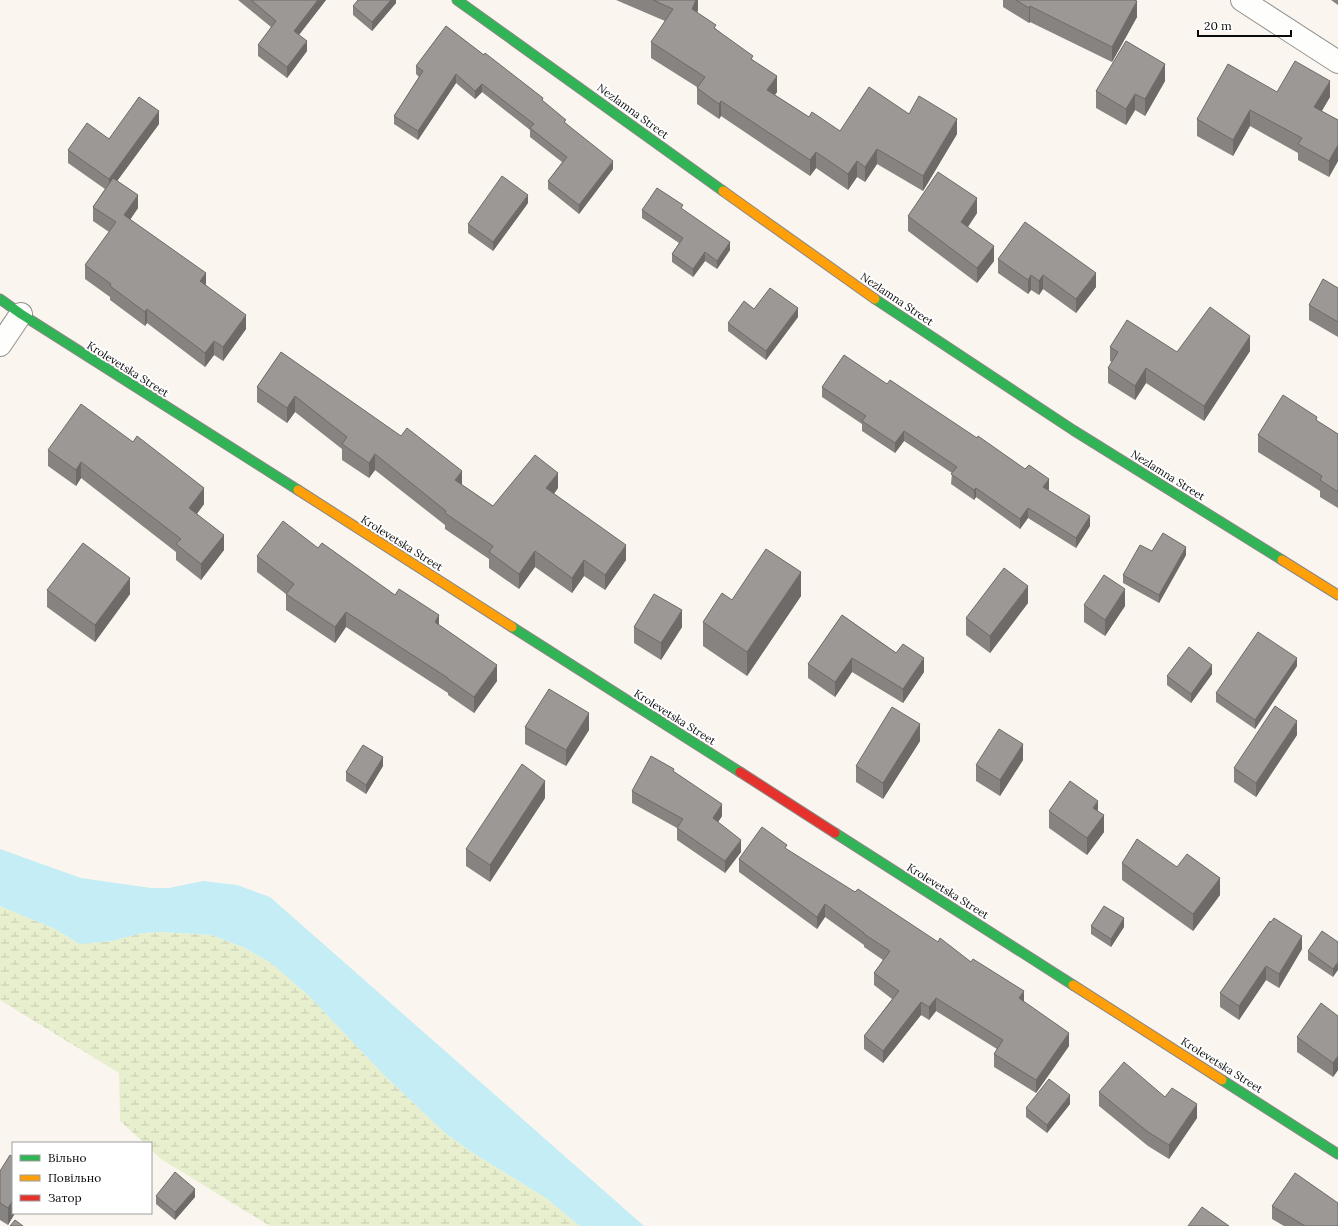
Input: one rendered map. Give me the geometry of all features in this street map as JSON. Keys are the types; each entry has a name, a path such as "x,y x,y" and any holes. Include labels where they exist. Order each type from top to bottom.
{"street":[{"name":"Nezlamna Street","path":"457,0 858,288 1072,430 1338,595"},
{"path":"1242,0 1338,62"},
{"name":"Krolevetska Street","path":"0,299 21,314 1338,1154"},
{"path":"0,346 21,314"}],"green space":[{"path":"0,906 55,929 80,944 112,941 143,933 161,932 211,935 243,947 271,963 310,997 383,1074 444,1132 473,1153 546,1198 580,1226 270,1226 161,1159 152,1151 152,1142 143,1142 120,1121 119,1073 0,1000"}],"water":[{"path":"0,849 81,878 151,888 169,888 203,881 237,885 270,897 644,1226 580,1226 546,1198 473,1153 444,1132 383,1074 310,997 271,963 243,947 211,935 161,932 143,933 112,941 80,944 55,929 0,906"}],"building":[{"path":"251,0 318,0 294,31 307,41 287,67 258,45 276,21"},
{"path":"358,0 391,0 372,22 353,6"},
{"path":"653,0 696,0 692,9 716,25 714,28 753,56 751,59 777,76 767,90 809,117 812,112 840,131 869,87 909,114 919,96 957,119 923,176 877,149 865,167 857,161 848,174 816,152 810,160 721,101 719,104 697,88 705,77 651,42 673,9"},
{"path":"1016,0 1137,1 1112,47 1030,6 1029,8"},
{"path":"446,26 484,55 485,53 543,98 542,100 566,120 564,122 613,161 579,205 548,181 567,157 530,128 534,124 482,84 475,91 456,74 418,131 394,116 423,71 416,66"},
{"path":"1126,41 1165,64 1145,99 1135,94 1126,109 1096,91"},
{"path":"1295,61 1330,81 1314,107 1338,120 1338,145 1329,161 1298,144 1302,138 1250,110 1233,140 1197,119 1228,64 1277,92"},
{"path":"139,97 159,111 109,179 68,150 87,123 109,139"},
{"path":"938,172 977,198 961,222 994,246 977,268 908,216"},
{"path":"502,176 528,195 493,242 468,224"},
{"path":"113,178 138,195 124,215 206,273 200,281 246,315 223,347 214,341 205,353 147,309 145,312 85,265 116,222 93,207"},
{"path":"657,188 683,205 681,208 730,242 717,261 705,252 693,269 672,254 683,238 642,210"},
{"path":"1025,222 1096,273 1076,299 1043,275 1039,281 1031,275 1028,280 998,259"},
{"path":"1323,279 1338,288 1338,322 1309,305"},
{"path":"770,288 798,308 766,351 728,323 744,301 754,309"},
{"path":"1210,307 1250,336 1204,406 1146,368 1135,386 1108,368 1118,352 1110,347 1127,320 1177,352"},
{"path":"281,352 401,436 407,428 462,471 455,480 493,506 535,455 558,473 546,488 626,545 605,575 584,560 572,578 535,551 519,574 489,552 493,546 445,513 446,511 375,454 369,463 342,444 347,437 295,396 287,408 257,387"},
{"path":"844,355 887,384 890,380 977,438 978,436 1025,469 1029,465 1049,479 1043,487 1090,516 1076,538 1028,508 1020,519 976,488 974,490 951,474 957,467 904,431 895,443 862,421 866,416 822,387"},
{"path":"1283,395 1317,417 1316,420 1338,434 1338,492 1320,480 1322,476 1258,435"},
{"path":"81,404 133,442 137,436 204,488 189,508 224,535 201,564 176,544 181,539 81,462 76,470 48,450"},
{"path":"283,521 318,548 322,543 395,595 399,589 439,615 435,622 497,665 474,697 448,678 346,612 335,627 286,594 294,584 257,556"},
{"path":"1163,533 1186,547 1159,595 1123,575 1140,545 1152,551"},
{"path":"83,543 130,578 95,625 47,590"},
{"path":"766,549 801,572 747,652 703,622 722,593 732,600"},
{"path":"1004,568 1028,586 990,636 966,618"},
{"path":"1104,575 1125,589 1105,620 1084,605"},
{"path":"654,594 682,610 661,643 634,627"},
{"path":"842,615 896,653 903,644 924,658 903,689 852,658 835,682 808,664"},
{"path":"1258,632 1297,658 1255,720 1216,693"},
{"path":"1189,647 1212,665 1191,694 1167,676"},
{"path":"549,689 589,713 566,750 525,727"},
{"path":"1275,706 1297,721 1256,783 1234,768"},
{"path":"892,707 920,724 883,783 856,766"},
{"path":"999,729 1023,744 1000,780 976,765"},
{"path":"363,745 383,757 366,785 346,772"},
{"path":"651,756 674,769 673,771 722,804 713,818 741,840 725,861 677,828 683,819 632,791"},
{"path":"522,764 545,781 490,865 466,849"},
{"path":"1070,781 1098,801 1093,808 1104,815 1087,838 1049,811"},
{"path":"762,827 787,845 785,848 855,892 858,889 938,942 940,938 971,962 973,959 1024,991 1019,998 1069,1033 1036,1080 994,1054 1003,1040 936,998 929,1007 921,1002 883,1051 864,1036 899,991 874,973 890,951 864,934 825,904 817,917 739,859"},
{"path":"1137,839 1177,867 1187,854 1220,878 1193,914 1122,863"},
{"path":"1104,906 1124,918 1111,939 1091,926"},
{"path":"1274,918 1302,936 1279,974 1266,966 1239,1006 1220,993 1270,921 1271,922"},
{"path":"1322,931 1338,942 1338,962 1333,969 1308,951"},
{"path":"1321,1003 1338,1016 1338,1056 1333,1063 1297,1037"},
{"path":"1124,1062 1165,1097 1172,1088 1197,1104 1169,1145 1148,1132 1099,1092"},
{"path":"1049,1079 1070,1095 1047,1125 1026,1108"},
{"path":"10,1155 12,1156 12,1202 8,1208 0,1203 0,1171"},
{"path":"175,1172 195,1189 175,1212 156,1196"},
{"path":"1295,1173 1338,1203 1338,1226 1305,1226 1272,1206"},
{"path":"1202,1207 1229,1226 1188,1226"},
{"path":"15,1220 23,1226 10,1226"}],"traffic: fast":[{"path":"457,0 723,191"},
{"path":"0,299 21,314 298,490"},
{"path":"875,299 1073,430 1282,560"},
{"path":"512,627 740,772"},
{"path":"835,833 1073,985"},
{"path":"1222,1080 1338,1154"}],"traffic: slow":[{"path":"723,191 875,299"},
{"path":"298,490 512,627"},
{"path":"1282,560 1338,595"},
{"path":"1073,985 1222,1080"}],"traffic: jam":[{"path":"740,772 835,833"}]}
